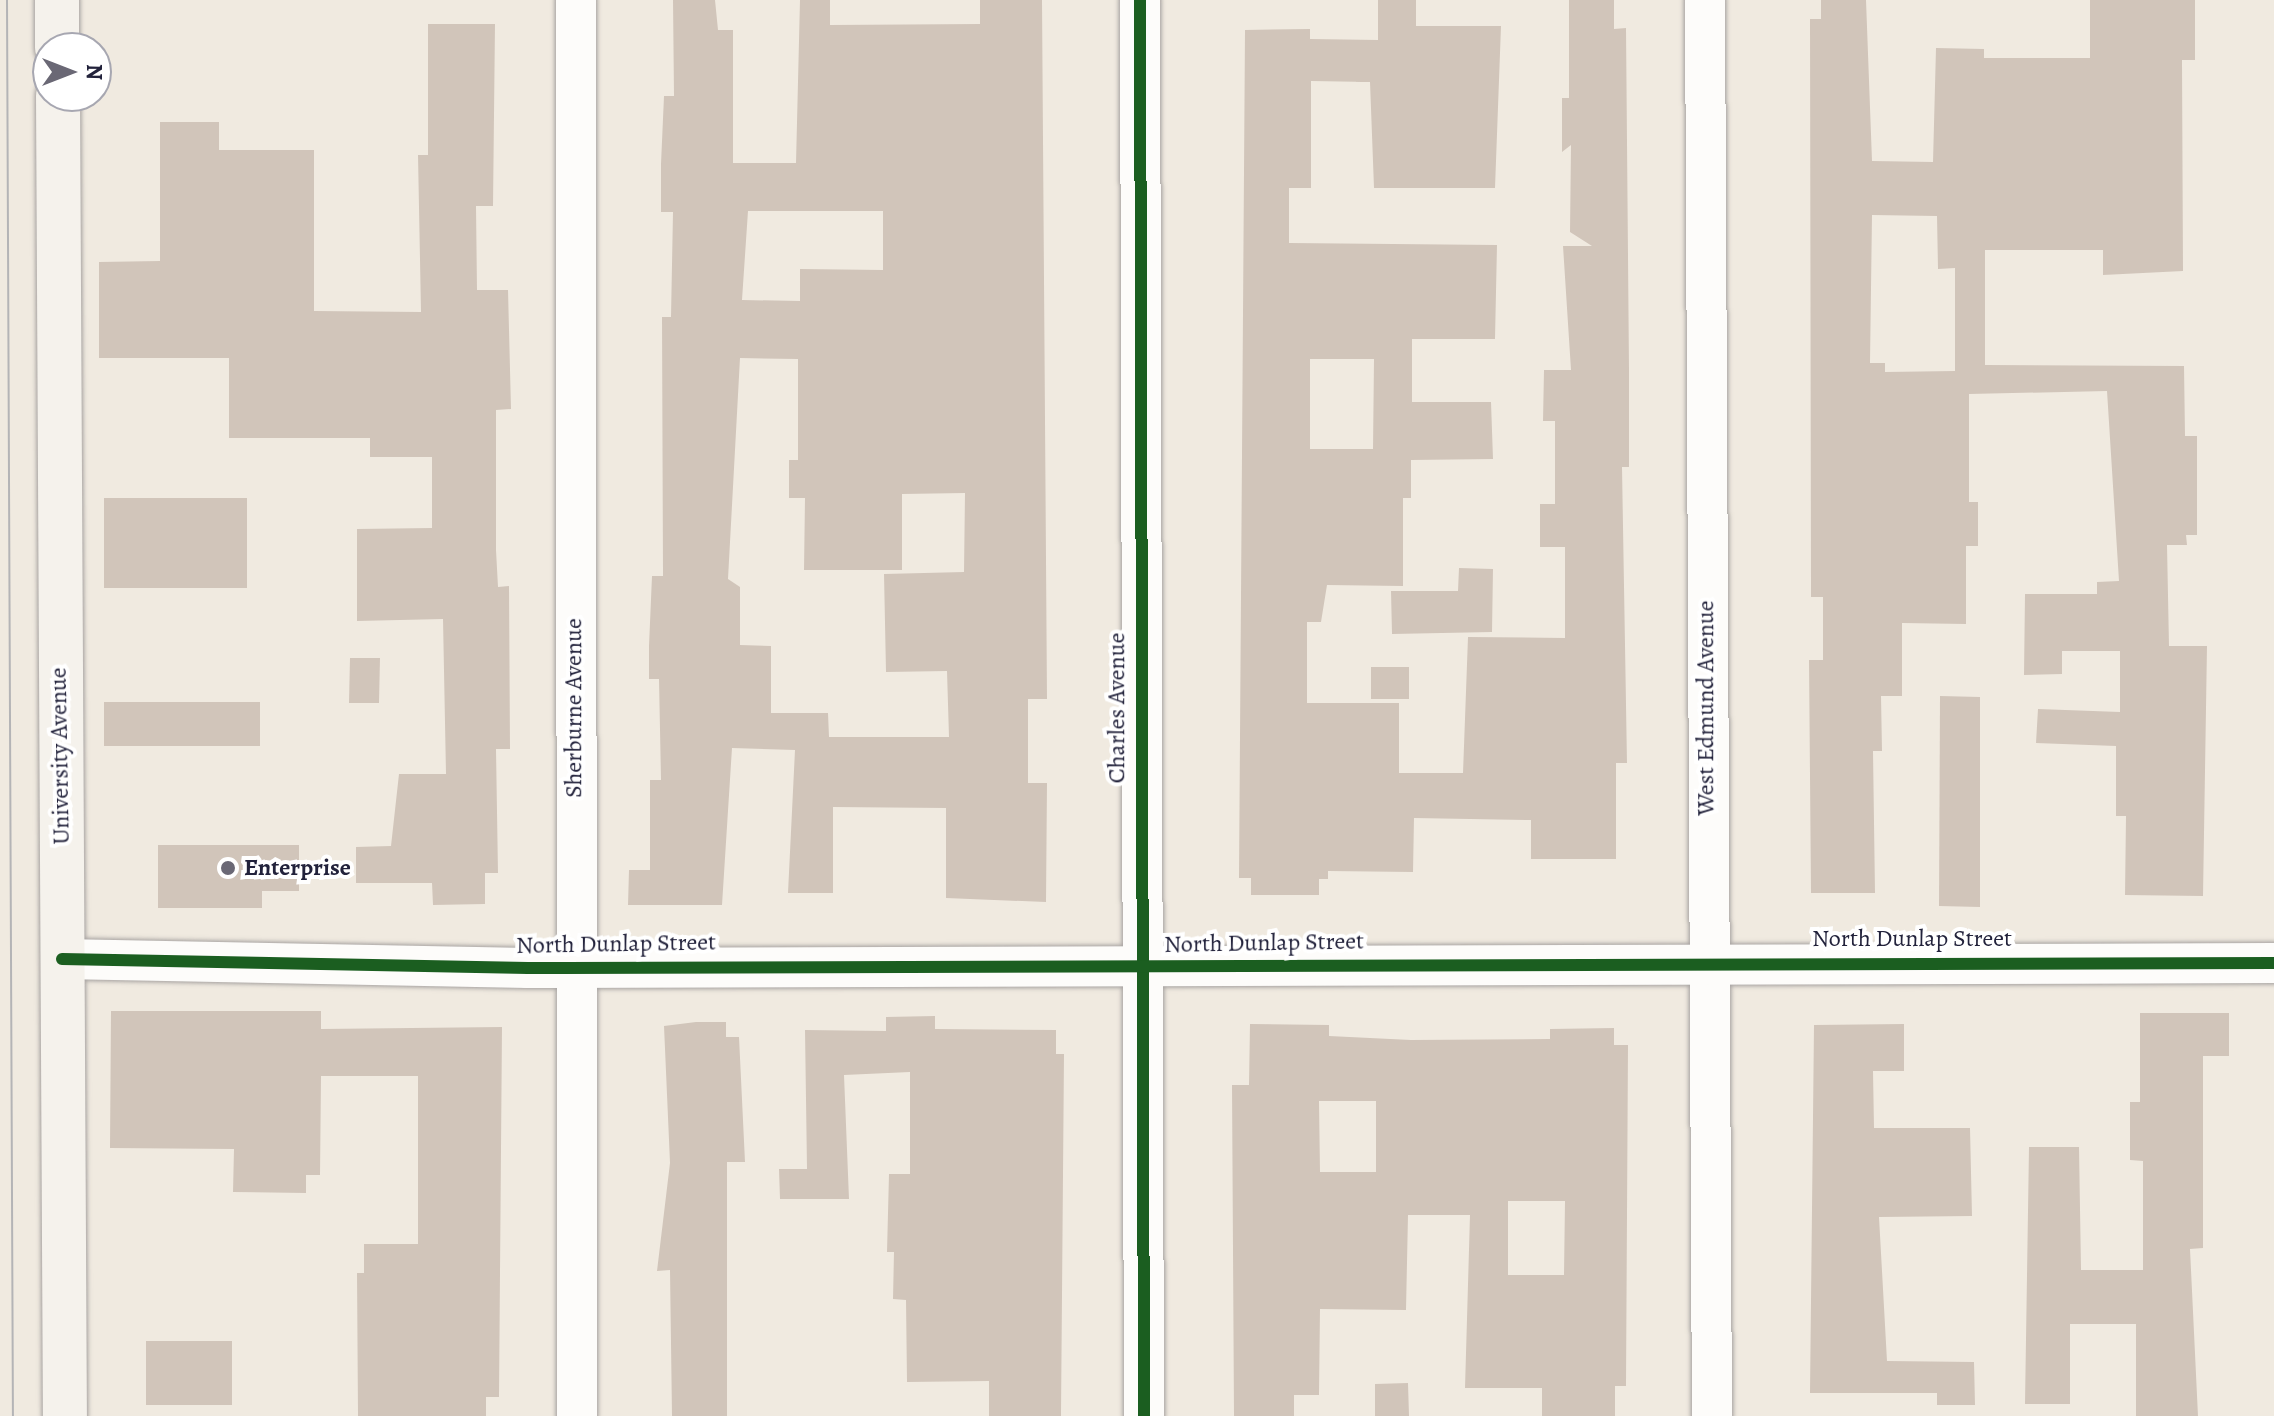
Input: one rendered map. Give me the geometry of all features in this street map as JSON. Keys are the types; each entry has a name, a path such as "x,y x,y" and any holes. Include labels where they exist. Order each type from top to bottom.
{"main road":[{"path":"57,0 57,32"},
{"name":"University Avenue","path":"58,112 65,1416"}],"street":[{"name":"Sherburne Avenue","path":"576,0 573,967 577,1416"},
{"name":"Charles Avenue","path":"1140,0 1138,968 1144,1416"},
{"name":"West Edmund Avenue","path":"1705,0 1707,963 1712,1416"},
{"name":"North Dunlap Street","path":"62,959 573,967 856,962 1138,968 1707,963 2274,963"}],"building":[{"path":"673,0 715,0 718,30 733,30 733,163 796,163 800,0 830,0 830,25 980,24 980,0 1042,0 1047,699 1028,699 1028,783 1047,783 1046,902 946,898 946,808 833,807 833,893 788,893 795,750 732,748 722,905 628,905 629,870 650,870 650,780 661,780 659,679 649,679 649,646 652,576 663,576 662,317 671,317 673,212 661,212 661,164 664,96 674,96","holes":["748,211 883,211 883,270 800,269 800,301 742,300","740,358 798,359 798,460 789,460 789,498 805,498 804,570 902,570 902,494 965,493 964,572 884,574 886,672 947,671 949,737 829,737 828,713 771,713 771,646 740,645 740,587 728,579"]},
{"path":"1378,0 1416,0 1416,26 1501,26 1495,188 1374,188 1370,82 1311,81 1311,188 1289,188 1289,243 1497,245 1495,339 1412,339 1412,402 1491,402 1493,459 1411,460 1411,498 1403,498 1403,586 1327,585 1321,622 1307,622 1307,703 1399,703 1399,773 1463,773 1468,637 1565,638 1565,547 1540,547 1540,504 1555,504 1555,421 1543,421 1544,370 1571,370 1563,246 1592,246 1570,232 1571,145 1562,152 1562,98 1569,98 1569,0 1614,0 1614,29 1626,28 1629,370 1629,467 1622,467 1627,763 1616,763 1616,859 1531,859 1531,820 1414,818 1413,872 1328,871 1328,879 1319,879 1319,895 1251,895 1251,878 1239,878 1245,30 1310,29 1310,39 1378,40","holes":["1310,359 1374,359 1373,449 1310,449"]},
{"path":"1821,0 1866,0 1872,161 1933,162 1936,48 1984,49 1984,58 2090,58 2090,0 2195,0 2195,60 2182,60 2183,271 2103,275 2103,250 1985,250 1985,365 2184,366 2185,436 2197,436 2197,535 2186,535 2187,545 2167,545 2169,646 2207,646 2203,896 2125,895 2126,816 2116,816 2116,746 2036,743 2038,709 2120,712 2120,651 2062,651 2062,674 2024,675 2025,594 2097,594 2097,582 2119,581 2107,391 1969,394 1969,502 1978,502 1978,546 1966,546 1966,624 1902,623 1902,696 1881,696 1882,751 1873,751 1875,893 1811,893 1809,660 1823,660 1823,597 1811,597 1810,19 1821,19","holes":["1872,215 1937,216 1938,269 1955,268 1955,371 1885,372 1885,363 1870,363"]},
{"path":"428,24 495,24 493,206 476,206 477,290 508,290 511,409 496,410 496,550 498,587 509,586 510,749 496,749 498,873 485,873 485,904 433,905 432,883 356,883 356,847 391,846 399,774 446,774 443,619 357,621 357,529 432,528 432,457 370,457 370,438 229,438 229,358 99,358 99,262 160,261 160,122 219,122 219,150 314,150 314,311 421,312 418,155 428,155"},
{"path":"104,498 247,498 247,588 104,588"},
{"path":"1459,568 1493,569 1492,632 1392,634 1391,591 1458,591"},
{"path":"350,658 380,658 379,703 349,703"},
{"path":"1371,667 1409,667 1409,699 1371,699"},
{"path":"1940,696 1980,697 1980,907 1939,906"},
{"path":"104,702 260,702 260,746 104,746"},
{"name":"Enterprise","path":"158,845 299,845 299,891 262,891 262,908 158,908"},
{"path":"111,1011 321,1011 321,1029 502,1027 499,1397 486,1397 486,1416 358,1416 357,1273 364,1273 364,1244 418,1244 418,1076 321,1076 320,1175 306,1175 306,1193 233,1192 234,1149 110,1148"},
{"path":"2140,1013 2229,1013 2229,1056 2203,1056 2203,1248 2190,1249 2198,1416 2136,1416 2136,1324 2070,1324 2070,1404 2025,1404 2029,1147 2079,1147 2081,1270 2143,1270 2143,1161 2130,1160 2130,1102 2140,1102"},
{"path":"935,1016 935,1029 1056,1030 1056,1054 1064,1054 1061,1416 989,1416 989,1381 907,1382 906,1300 893,1299 894,1252 887,1252 889,1174 910,1174 910,1072 844,1075 849,1199 780,1199 779,1169 807,1169 805,1030 886,1031 886,1017"},
{"path":"726,1022 726,1037 739,1037 745,1162 727,1162 727,1416 672,1416 670,1270 657,1271 670,1163 664,1026"},
{"path":"1250,1024 1329,1025 1329,1036 1411,1040 1550,1039 1550,1029 1614,1028 1614,1045 1628,1045 1626,1386 1615,1386 1615,1416 1542,1416 1542,1388 1465,1388 1470,1215 1408,1215 1406,1310 1320,1309 1319,1395 1294,1395 1294,1416 1234,1416 1232,1085 1249,1085","holes":["1319,1101 1376,1101 1376,1172 1320,1172","1508,1201 1565,1201 1564,1275 1508,1275"]},
{"path":"1904,1024 1904,1071 1873,1071 1874,1128 1970,1128 1972,1216 1879,1217 1887,1361 1974,1362 1975,1405 1937,1405 1937,1393 1810,1393 1814,1025"},
{"path":"146,1341 232,1341 232,1405 146,1405"},
{"path":"1408,1383 1409,1416 1375,1416 1375,1384"}],"tram line":[{"path":"7,0 13,1416"}],"cycle path":[{"path":"1140,0 1144,1416"},
{"path":"62,959 528,968 2274,963"}],"place":[{"name":"Enterprise","path":"228,868"}]}
